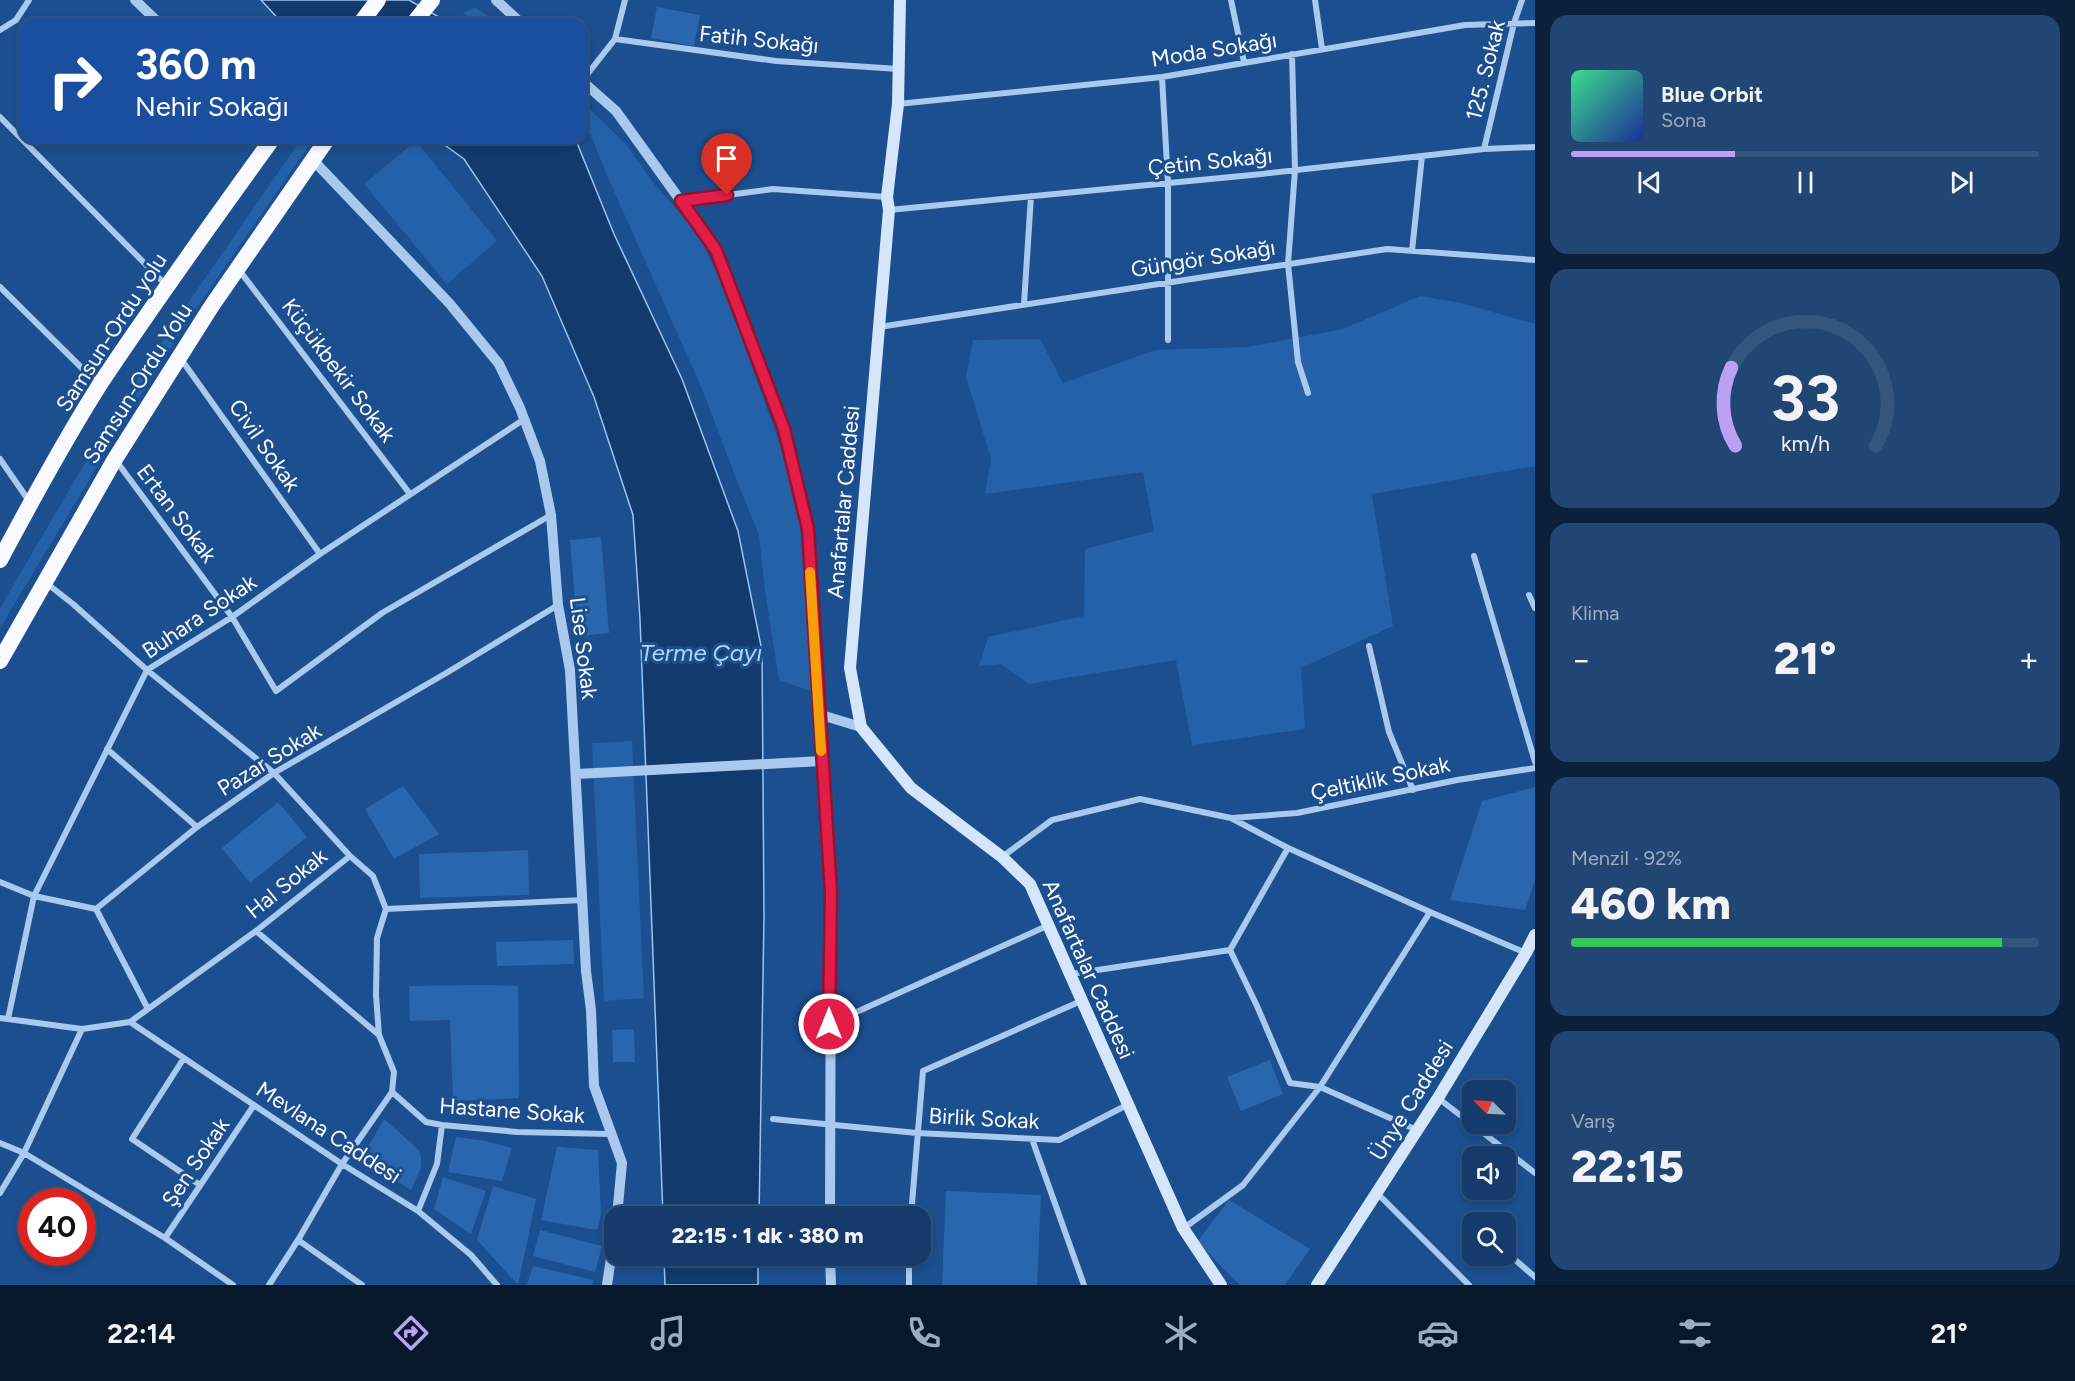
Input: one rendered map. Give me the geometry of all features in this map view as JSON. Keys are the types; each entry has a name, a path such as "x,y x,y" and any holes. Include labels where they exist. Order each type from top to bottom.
{"highway":[{"path":"364,18 378,0"},
{"path":"418,18 432,0"},
{"name":"Samsun-Ordu yolu","path":"0,560 99,386 269,144"},
{"name":"Samsun-Ordu Yolu","path":"0,661 115,459 238,268 324,144"}],"main road":[{"name":"Anafartalar Caddesi","path":"900,0 898,104 887,197 889,210 850,668 861,727 911,789 1002,857 1029,884 1183,1228 1221,1285"},
{"name":"Ünye Caddesi","path":"1317,1285 1438,1098 1526,953 1535,934"}],"street":[{"path":"0,30 16,20 29,0"},
{"path":"135,0 154,18"},
{"path":"496,0 516,18"},
{"path":"588,73 615,39 626,0"},
{"path":"1231,0 1244,62"},
{"path":"1315,0 1322,49"},
{"name":"125. Sokak","path":"1484,149 1514,23 1522,0"},
{"name":"Moda Sokağı","path":"898,104 1162,77 1465,26 1535,23"},
{"name":"Fatih Sokağı","path":"615,39 776,62 899,69"},
{"path":"1292,54 1295,170 1288,264 1298,362 1308,393"},
{"path":"1162,77 1168,183 1168,340"},
{"path":"588,86 616,111 716,250 784,429 808,529 831,893 830,1206"},
{"path":"1,119 18,136"},
{"path":"26,144 167,286"},
{"name":"Çetin Sokağı","path":"889,210 1484,149 1535,147"},
{"path":"1412,250 1422,156"},
{"name":"Lise Sokak","path":"313,160 398,248 465,322 499,364 520,408 540,462 551,515 558,605 570,670 594,1086 622,1163 618,1206"},
{"path":"681,201 773,189 887,197"},
{"path":"1024,304 1030,196"},
{"name":"Güngör Sokağı","path":"878,327 1387,249 1535,260"},
{"name":"Küçükbekir Sokak","path":"238,268 410,494"},
{"path":"0,287 99,386"},
{"name":"Civil Sokak","path":"180,357 320,554"},
{"name":"Buhara Sokak","path":"8,1019 34,896 147,670 232,618 320,554 523,420"},
{"path":"0,459 31,503"},
{"name":"Ertan Sokak","path":"115,459 232,618 276,691 382,614 551,515"},
{"path":"1474,556 1535,762"},
{"name":"Hal Sokak","path":"0,1018 82,1029 130,1022 256,931 350,856 274,773 147,670 73,604 44,582"},
{"path":"1529,594 1535,608"},
{"name":"Pazar Sokak","path":"96,909 197,827 274,773 558,605"},
{"path":"1369,646 1389,732 1413,790"},
{"path":"818,714 861,727"},
{"path":"107,749 197,827"},
{"path":"577,774 822,761"},
{"name":"Çeltiklik Sokak","path":"1231,818 1297,813 1457,780 1535,768"},
{"path":"1002,857 1052,820 1140,799 1231,818 1288,848 1526,953"},
{"path":"1230,950 1288,848"},
{"path":"269,1285 342,1164 392,1092 394,1072 379,1035 376,995 377,938 386,909 373,876 350,856"},
{"path":"0,882 34,896 96,909 148,1009"},
{"path":"386,909 584,900"},
{"path":"1183,1228 1243,1185 1320,1087 1430,912"},
{"path":"829,1024 1049,925"},
{"path":"256,931 379,1035"},
{"path":"1071,974 1230,950"},
{"path":"1230,950 1290,1083 1320,1087 1417,1130"},
{"path":"912,1206 923,1071 1081,1000"},
{"name":"Mevlana Caddesi","path":"130,1022 342,1164 418,1211 471,1255 497,1285"},
{"path":"0,1193 24,1153 82,1029"},
{"path":"184,1059 132,1139 200,1185"},
{"name":"Hastane Sokak","path":"392,1092 426,1122 517,1132 610,1134"},
{"path":"1438,1098 1535,1173"},
{"name":"Şen Sokak","path":"165,1238 254,1105"},
{"name":"Birlik Sokak","path":"831,1123 917,1133 1059,1140 1127,1105"},
{"path":"773,1119 831,1123"},
{"path":"418,1211 437,1164 442,1125"},
{"path":"1032,1138 1084,1285"},
{"path":"0,1143 24,1153 165,1238 233,1285"},
{"path":"1377,1193 1469,1285"},
{"path":"298,1240 362,1285"},
{"path":"1516,1260 1535,1276"},
{"path":"607,1285 610,1266"},
{"path":"830,1266 831,1285"},
{"path":"909,1266 909,1285"}],"shaded area":[{"path":"475,7 490,18 472,18 463,13"},
{"path":"588,108 625,143 655,185 698,234 723,286 788,467 807,555 825,696 779,680 759,535 702,389 588,133"},
{"path":"298,144 310,144 196,309 133,407 0,628 0,608 106,427"},
{"path":"412,144 418,144 497,241 447,284 364,184"},
{"path":"1420,296 1461,303 1535,324 1535,466 1372,494 1393,626 1301,668 1305,729 1192,745 1176,660 1029,684 1001,664 979,666 988,637 1084,616 1085,549 1154,531 1143,472 985,494 991,459 966,377 973,340 1040,339 1063,383 1155,350 1248,347 1343,329"},
{"path":"632,741 644,998 604,1001 592,743"}],"water":[{"path":"261,0 409,0 440,18 278,18"},
{"name":"Terme Çayı","path":"443,144 577,144 614,234 682,379 738,531 762,651 764,917 759,1206 663,1206 640,619 633,515 594,397 542,276 464,159"},
{"path":"664,1266 758,1266 758,1285 665,1285"}],"building":[{"path":"657,7 700,15 694,46 651,38"},
{"path":"601,537 609,633 578,636 570,540"},
{"path":"403,786 439,834 394,859 365,809"},
{"path":"1535,787 1535,880 1525,910 1450,900 1482,801"},
{"path":"278,802 307,837 250,883 222,848"},
{"path":"528,850 529,895 420,898 419,854"},
{"path":"573,940 574,964 497,966 496,942"},
{"path":"409,986 518,986 519,1098 453,1101 450,1020 410,1021"},
{"path":"634,1029 635,1062 613,1062 612,1030"},
{"path":"1270,1060 1283,1094 1241,1111 1227,1077"},
{"path":"384,1119 419,1150 421,1168 411,1190 361,1159"},
{"path":"456,1137 486,1141 512,1148 502,1181 448,1172"},
{"path":"557,1147 598,1150 601,1215 597,1230 541,1220"},
{"path":"443,1177 486,1191 471,1234 434,1209"},
{"path":"493,1186 536,1199 518,1285 477,1240"},
{"path":"946,1191 1041,1195 1037,1285 942,1285"},
{"path":"1229,1200 1310,1249 1285,1285 1240,1285 1197,1242"},
{"path":"540,1230 602,1246 595,1272 533,1256"},
{"path":"533,1266 593,1280 592,1285 527,1285"}],"slow traffic":[{"path":"810,572 821,751"}],"route":[{"path":"727,195 681,201 716,250 784,429 808,529 831,893 829,1024"}]}
